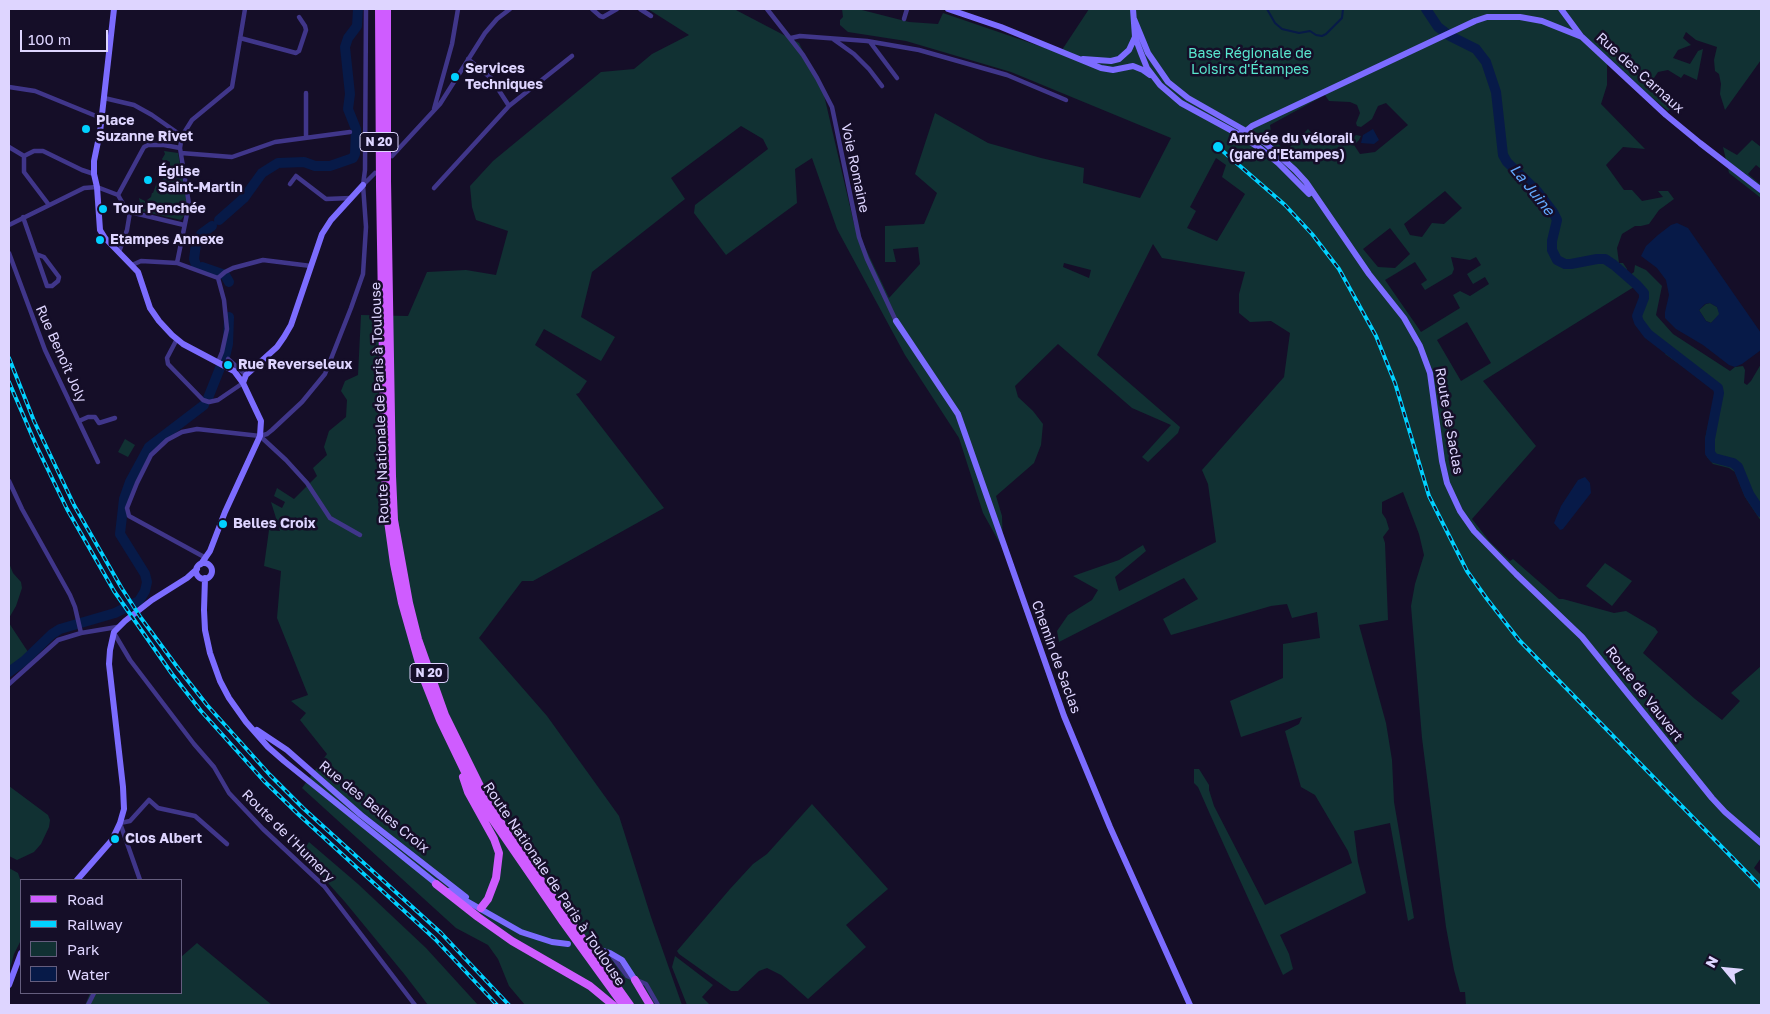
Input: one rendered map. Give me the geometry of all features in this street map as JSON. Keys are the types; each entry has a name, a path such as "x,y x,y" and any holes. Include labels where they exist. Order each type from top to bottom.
{"main road":[{"path":"114,9 94,174 97,187 100,230 141,277 153,314 177,339 221,364 236,374 243,383 260,416 262,427 260,436"},
{"name":"Route Nationale de Paris à Toulouse","path":"379,9 379,146 384,438 388,521 396,574 412,642 433,703 477,797 623,1005"},
{"name":"Route Nationale de Paris à Toulouse","path":"386,9 387,194 394,520 409,603 418,640 444,715 483,792 506,831 630,1005"},
{"path":"948,9 1001,27 1101,68 1113,70 1133,66 1143,70 1154,79"},
{"path":"1133,9 1134,19"},
{"path":"1561,9 1582,37"},
{"name":"Rue des Carnaux","path":"1238,134 1475,21 1487,17 1520,17 1542,21 1582,37 1666,115 1761,190"},
{"name":"Route de Saclas","path":"1134,19 1135,37 1154,79 1181,103 1238,134 1278,163 1320,205"},
{"name":"Route de Saclas","path":"1134,19 1148,53 1168,82 1200,106 1264,143 1306,182 1368,274 1404,318 1420,346 1430,373 1442,461 1452,495 1460,511 1474,531 1506,564"},
{"path":"1080,59 1111,61 1119,59 1129,50 1135,37"},
{"path":"1133,66 1145,45"},
{"path":"1129,50 1145,55 1157,74 1168,82"},
{"path":"243,383 246,375 284,337 291,325 322,234 331,220 364,185"},
{"name":"Chemin de Saclas","path":"896,321 958,414 1064,716 1110,827 1190,1005"},
{"name":"Rue des Belles Croix","path":"260,436 229,503 202,569 205,630 210,653 220,681 229,698 268,747 436,884 480,908"},
{"name":"Rue des Belles Croix","path":"210,551 210,565"},
{"path":"78,879 112,840 124,809 109,664 115,630 152,600 202,569 206,563 210,565 212,572 210,576 202,569"},
{"name":"Route de Vauvert","path":"1506,564 1582,637 1724,812 1761,843"},
{"name":"Rue des Belles Croix","path":"251,726 287,750 361,815 480,908"},
{"path":"268,747 272,740"},
{"path":"458,758 468,792 494,839 499,853 496,878 488,899 480,908 521,932 552,942 568,944"},
{"path":"436,884 512,941 590,986 613,1005"},
{"path":"597,949 610,953 622,960 650,1005"},
{"path":"9,985 20,956"}],"street":[{"path":"177,262 189,204 181,151 182,136 192,120 232,87 245,9"},
{"path":"202,569 129,516 127,508 150,455 168,440 182,432 196,429 260,436 267,434 302,402 318,385 325,374 362,274 366,227 364,185 366,9"},
{"path":"433,111 452,44 458,9"},
{"path":"392,156 433,111 485,33 497,19 510,9"},
{"path":"592,9 600,16 603,16 617,9"},
{"path":"640,9 651,16"},
{"name":"Voie Romaine","path":"767,9 791,38 817,78 832,107 859,237 867,260 896,321"},
{"path":"904,19 907,9"},
{"path":"240,38 296,53 299,51 306,30 299,18"},
{"path":"791,38 800,36 831,38 919,50 1007,75 1066,100"},
{"path":"831,38 857,57 882,86"},
{"path":"870,42 897,78"},
{"path":"434,188 509,106 572,56"},
{"path":"468,58 490,78 509,106"},
{"path":"442,81 452,85"},
{"path":"9,86 35,91 101,118"},
{"path":"306,93 306,138"},
{"path":"104,98 134,106 152,115 182,136"},
{"path":"118,195 144,147 148,145 164,145 181,151 232,157 275,142 350,132"},
{"path":"9,147 24,156"},
{"path":"24,156 43,151 94,174"},
{"path":"24,156 24,172 49,205"},
{"path":"364,185 375,173"},
{"path":"290,184 296,176 326,199 352,198"},
{"path":"9,225 84,188 97,187 118,195 126,209 130,212 184,225"},
{"path":"119,252 127,230 130,212"},
{"path":"23,217 47,286 52,286 58,281 59,277 44,257 36,254"},
{"name":"Rue Benoît Joly","path":"9,253 45,350 98,462"},
{"path":"132,265 141,262 177,262 221,275 233,268 263,260 311,266"},
{"path":"221,275 227,330 221,364"},
{"path":"177,339 167,358 168,364 203,400 209,402 223,397 243,383"},
{"path":"228,359 246,375"},
{"path":"78,421 94,417 99,423 115,418"},
{"path":"260,436 307,483 330,518 360,535"},
{"path":"9,481 22,509 70,595 81,633"},
{"path":"9,684 50,646 65,637 81,633 115,630"},
{"name":"Route de l'Humery","path":"115,630 130,660 194,744 214,767 229,793 263,829 324,886 415,1005"},
{"path":"140,879 120,823 130,820 149,800 158,808 195,816 226,844"},
{"path":"635,980 646,984 658,1005"}],"green space":[{"name":"Base Régionale de Loisirs d'Étampes","path":"648,9 734,9 799,43 824,95 854,224 889,298 920,264 918,247 893,249 896,262 885,262 885,226 924,224 937,193 915,174 935,113 988,143 1084,168 1083,183 1140,198 1171,138 1011,72 906,41 848,32 840,25 840,20 843,17 842,9 858,9 909,22 938,24 943,13 1060,53 1089,9 1761,9 1761,60 1725,110 1720,94 1719,74 1715,71 1714,60 1717,47 1696,40 1686,32 1683,38 1691,45 1678,50 1673,58 1690,64 1698,51 1703,49 1697,80 1684,74 1681,78 1668,70 1658,72 1650,84 1675,105 1668,111 1607,56 1607,85 1601,104 1645,149 1623,147 1606,165 1624,190 1632,190 1642,201 1663,197 1658,191 1668,191 1674,199 1659,210 1649,224 1635,226 1622,234 1617,248 1619,263 1623,263 1627,273 1630,275 1634,272 1635,265 1646,270 1662,286 1656,315 1673,334 1730,371 1735,367 1743,366 1745,370 1744,383 1747,385 1761,364 1761,521 1745,497 1735,472 1729,468 1713,464 1707,457 1705,439 1714,389 1665,354 1667,350 1646,332 1637,316 1644,294 1637,285 1483,381 1536,446 1472,519 1490,542 1510,561 1513,559 1559,599 1614,613 1626,611 1655,628 1658,632 1643,653 1722,720 1740,701 1731,693 1761,666 1761,858 1754,868 1761,875 1761,1005 1466,1005 1465,992 1460,992 1454,970 1446,927 1422,738 1411,606 1415,584 1424,555 1419,534 1403,492 1382,502 1382,513 1389,529 1383,537 1385,543 1388,620 1359,625 1386,723 1392,760 1394,802 1414,918 1408,921 1390,823 1354,831 1358,862 1366,893 1280,935 1289,954 1293,969 1283,975 1198,787 1194,783 1194,769 1199,769 1209,785 1214,806 1265,905 1352,863 1348,851 1315,795 1301,787 1285,731 1299,724 1302,717 1241,737 1230,701 1283,678 1283,644 1320,638 1317,612 1292,618 1287,604 1271,606 1171,635 1163,619 1198,599 1184,578 1059,642 1057,631 1068,615 1092,600 1098,590 1073,576 1119,560 1143,545 1146,551 1115,577 1119,591 1216,542 1208,484 1202,470 1284,377 1290,333 1271,321 1250,322 1239,313 1239,294 1245,272 1162,258 1153,244 1097,355 1180,427 1178,433 1148,462 1142,457 1171,425 1132,408 1058,344 1015,386 1018,397 1043,424 1041,445 1034,463 996,496 1002,516 1003,549 983,513 959,438 905,355 837,229 812,158 795,169 797,203 726,255 694,213 695,205 768,149 763,139 741,126 671,178 685,199 592,272 581,317 615,337 601,361 544,329 535,345 587,381 579,393 576,394 664,508 533,581 522,581 479,638 547,716 619,816 651,917 682,1005 525,1005 509,986 498,959 488,945 456,928 302,788 327,754 300,720 306,713 291,701 308,695 277,618 281,571 264,566 269,530 280,531 271,502 282,508 285,502 274,496 277,488 294,499 317,476 313,468 327,455 324,447 329,431 346,417 347,400 341,391 345,381 358,375 361,315 408,316 427,272 466,270 496,275 508,231 476,220 472,207 470,186 493,161 601,72 634,69 652,54 689,35","holes":["1325,95 1329,101 1350,102 1357,105 1360,113 1356,123 1357,126 1361,127 1372,119 1378,106 1386,103 1408,125 1375,152 1360,154 1354,145 1361,136 1356,135 1343,146 1334,135 1321,143 1308,129 1290,147 1283,148 1272,139 1270,125","1216,158 1226,165 1222,177 1245,194 1217,241 1187,228 1196,211 1190,207","1445,191 1462,208 1444,224 1432,223 1422,237 1410,235 1404,224","1390,228 1410,254 1395,268 1378,267 1363,249","1451,257 1470,260 1476,257 1481,265 1467,274 1473,284 1485,277 1489,284 1470,296 1460,291 1453,295 1460,308 1421,332 1385,280 1415,262 1427,280 1421,284 1425,290 1452,274 1454,269","1064,263 1091,270 1089,278 1063,267","1467,322 1491,363 1461,381 1437,340"]},
{"path":"1752,140 1761,147 1761,169 1756,165 1748,174 1761,185 1761,198 1729,173 1723,147 1737,155"},
{"path":"164,151 178,153 187,202 184,216 181,220 137,210 140,203 139,198 145,201 145,203 148,202 147,200 151,197 157,182 161,182 164,177 161,173 164,168 166,169 170,166 170,162 163,161 162,159 165,154"},
{"path":"1710,303 1717,307 1720,314 1711,323 1706,321 1699,310"},
{"path":"125,439 135,445 128,457 118,452"},
{"path":"9,563 13,573 21,582 22,588 16,606 9,618"},
{"path":"1605,563 1632,581 1612,606 1586,586"},
{"path":"9,623 32,658 9,676"},
{"path":"9,786 48,815 50,820 49,827 41,844 34,852 17,860 9,856"},
{"path":"812,804 888,889 846,925 866,947 808,999 781,975 767,968 759,971 738,991 731,991 677,951 730,889 753,864 767,854"},
{"path":"309,842 358,884 426,948 478,1005 428,1005 345,902 312,865 300,856"},
{"path":"9,868 18,873 20,879 20,942 14,954 9,972"},
{"path":"197,943 272,1005 85,1005 90,994 182,994 182,956"},
{"path":"675,956 713,985 702,997 710,1005 687,1005 672,967"}],"water":[{"path":"1373,129 1379,140 1374,144 1361,143 1363,135"},
{"path":"1677,223 1688,228 1761,333 1761,350 1742,364 1735,367 1729,365 1703,345 1676,329 1665,318 1669,295 1666,280 1657,268 1641,256 1646,246 1671,225","holes":["1710,303 1717,307 1719,314 1711,323 1706,321 1699,310 1705,304"]},
{"path":"1585,477 1590,483 1591,493 1563,529 1560,530 1554,523 1561,506 1578,480"}],"waterway":[{"path":"219,220 244,198 262,173 278,163 304,162 315,166 330,166 353,158 355,154 356,129 348,109 350,94 345,47 348,38 357,26 358,9"},
{"path":"1267,9 1275,23 1282,29 1299,33 1310,31 1322,36 1342,18 1343,9"},
{"name":"La Juine","path":"1426,9 1438,27 1450,36 1476,49 1486,62 1496,92 1503,155 1507,162 1537,191 1553,212 1557,220 1552,250 1557,260 1565,264 1571,264 1605,259 1614,265 1644,293 1637,316 1648,334 1718,388 1719,393 1710,439 1710,453 1714,458 1733,463 1738,467 1749,494 1761,512"},
{"path":"201,234 212,226"},
{"path":"196,244 194,259 196,265"},
{"path":"202,267 225,275 229,282"},
{"path":"224,361 228,344 229,317"},
{"path":"208,398 220,368"},
{"path":"9,672 60,629 115,613 139,601 145,591 147,582 145,574 120,534 124,499 130,482 149,447 204,405"}],"railway":[{"path":"1218,147 1285,205 1312,234 1339,269 1376,336 1395,383 1429,496 1467,571 1487,599 1519,640 1761,887"},
{"path":"9,358 34,421 74,505 121,587 178,668 207,705 270,775 303,808 441,933 509,1005"},
{"path":"9,382 36,445 67,509 114,591 172,674 201,711 264,781 435,939 497,1005"}],"place":[{"name":"Services Techniques","path":"455,77"},
{"name":"Place Suzanne Rivet","path":"86,129"},
{"name":"Arrivée du vélorail (gare d'Etampes)","path":"1218,147"},
{"name":"Église Saint-Martin","path":"148,180"},
{"name":"Tour Penchée","path":"103,209"},
{"name":"Etampes Annexe","path":"100,240"},
{"name":"Rue Reverseleux","path":"228,365"},
{"name":"Belles Croix","path":"223,524"},
{"name":"Clos Albert","path":"115,839"}]}
